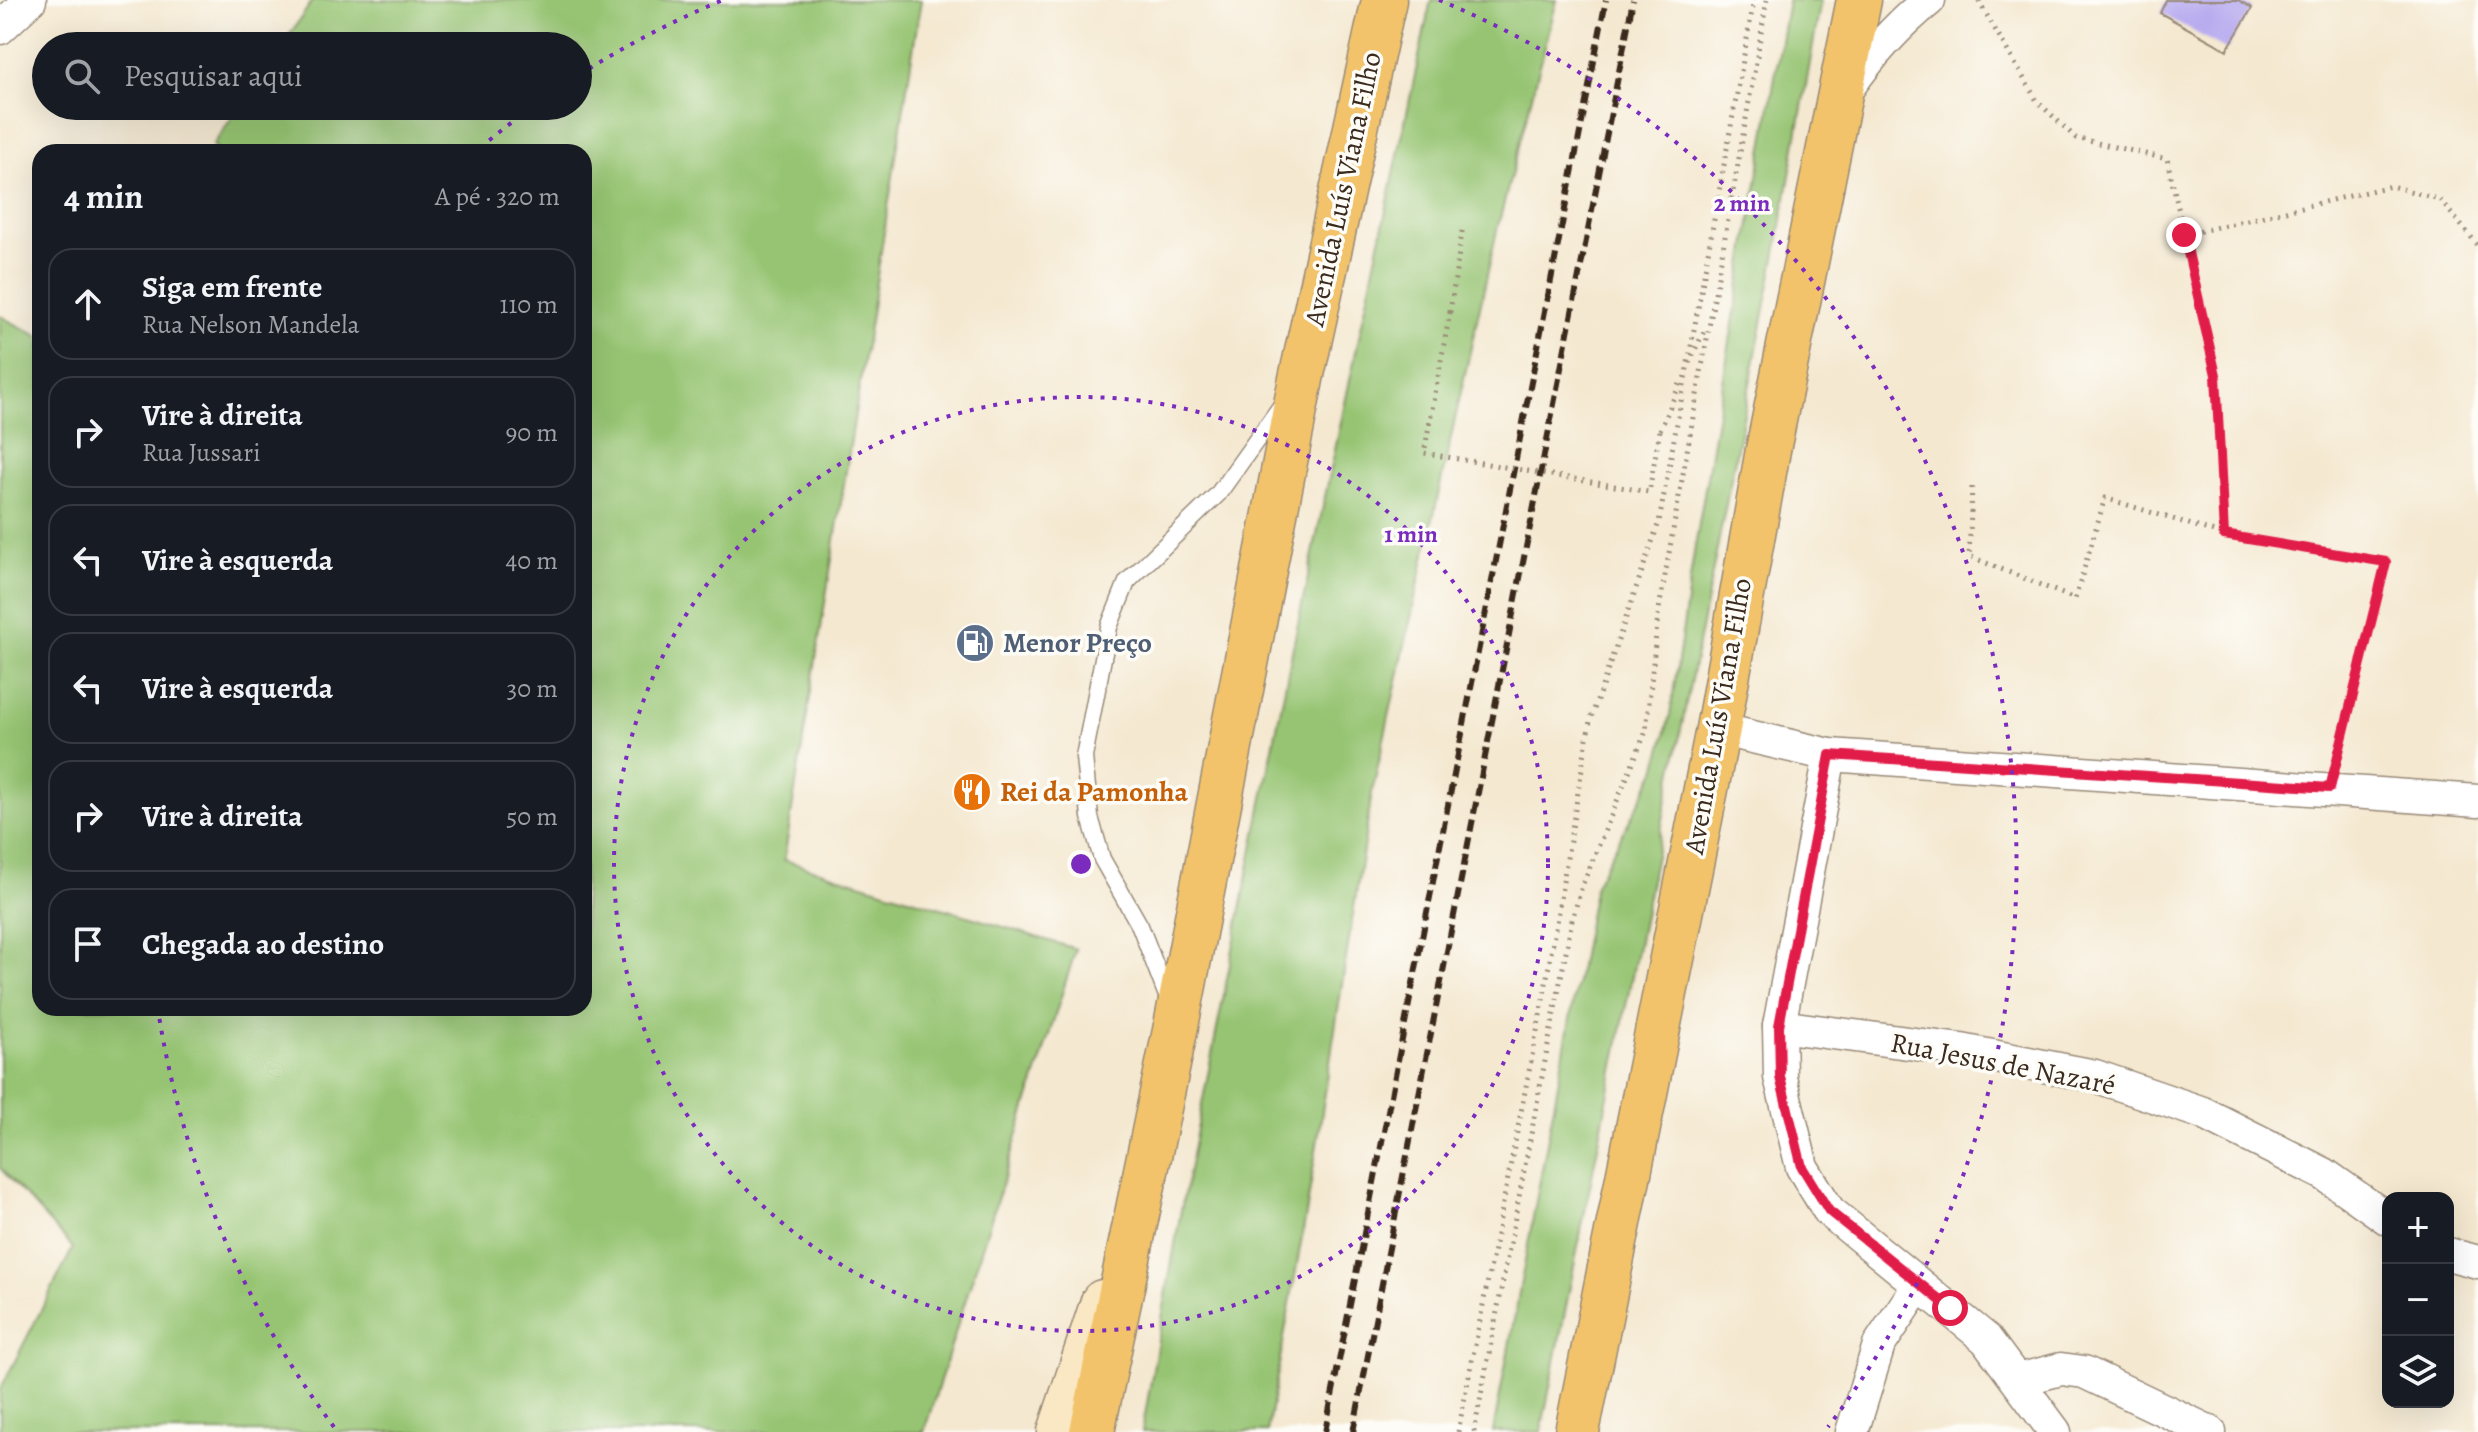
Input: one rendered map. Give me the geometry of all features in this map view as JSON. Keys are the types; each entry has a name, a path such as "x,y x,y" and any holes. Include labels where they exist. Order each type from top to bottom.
{"highway":[{"name":"Avenida Luís Viana Filho","path":"1092,1432 1177,1021 1301,379 1384,0"},
{"name":"Avenida Luís Viana Filho","path":"1577,1432 1718,729 1763,478 1859,0"}],"main road":[{"name":"Avenida Luís Viana Filho","path":"1060,1432 1144,1178"}],"street":[{"path":"0,28 30,0"},
{"path":"1841,98 1867,60 1896,27 1929,0"},
{"path":"1718,729 1830,755 2330,788 2478,801"},
{"path":"1830,755 1779,1026 1780,1077 1802,1167 1829,1211 1986,1339 2055,1432"},
{"name":"Rua Jesus de Nazaré","path":"1779,1026 1961,1050 2095,1076 2203,1113 2324,1174 2382,1215"},
{"path":"2454,1256 2478,1262"},
{"path":"1852,1432 1879,1345 1919,1285"},
{"path":"2018,1380 2061,1369 2084,1372 2210,1432"}],"lane":[{"path":"1177,1021 1140,926 1102,859 1090,817 1084,757 1100,670 1109,627 1127,582 1218,494 1301,379"}],"path":[{"path":"1458,1432 1544,995 1590,721 1659,522 1754,0"},
{"path":"1474,1432 1572,920 1582,886 1646,731 1658,615 1767,0"},
{"path":"1978,0 2037,101 2076,138 2167,159 2216,375 2224,535"},
{"path":"2184,235 2391,186 2439,199 2478,245"},
{"path":"1463,225 1424,453 1649,492 1660,430 1709,320"},
{"path":"1972,487 1969,556 2075,599 2105,498 2224,535 2386,562 2330,788"}],"green space":[{"path":"313,0 921,0 784,860 1076,949 924,1432 0,1432 0,1390 73,1248 0,1168 0,316 32,333 32,1016 592,1016 592,144 214,144 230,120 592,120 592,32 291,32"},
{"path":"1431,0 1557,0 1497,230 1372,793 1306,1214 1267,1432 1142,1432 1181,1210 1293,647"},
{"path":"1788,0 1821,0 1778,243 1541,1432 1493,1432 1595,885 1656,771 1670,715 1694,553"}],"building":[{"path":"2166,0 2238,0 2252,8 2227,50 2160,13"}],"railway":[{"path":"1325,1432 1606,0"},
{"path":"1353,1432 1633,0"}],"place":[{"name":"Menor Preço","path":"975,643"},
{"name":"Rei da Pamonha","path":"972,792"}],"route":[{"path":"1950,1308 1829,1211 1802,1167 1780,1077 1779,1026 1830,755 2330,788 2386,562 2224,535 2216,375 2184,235"}]}
